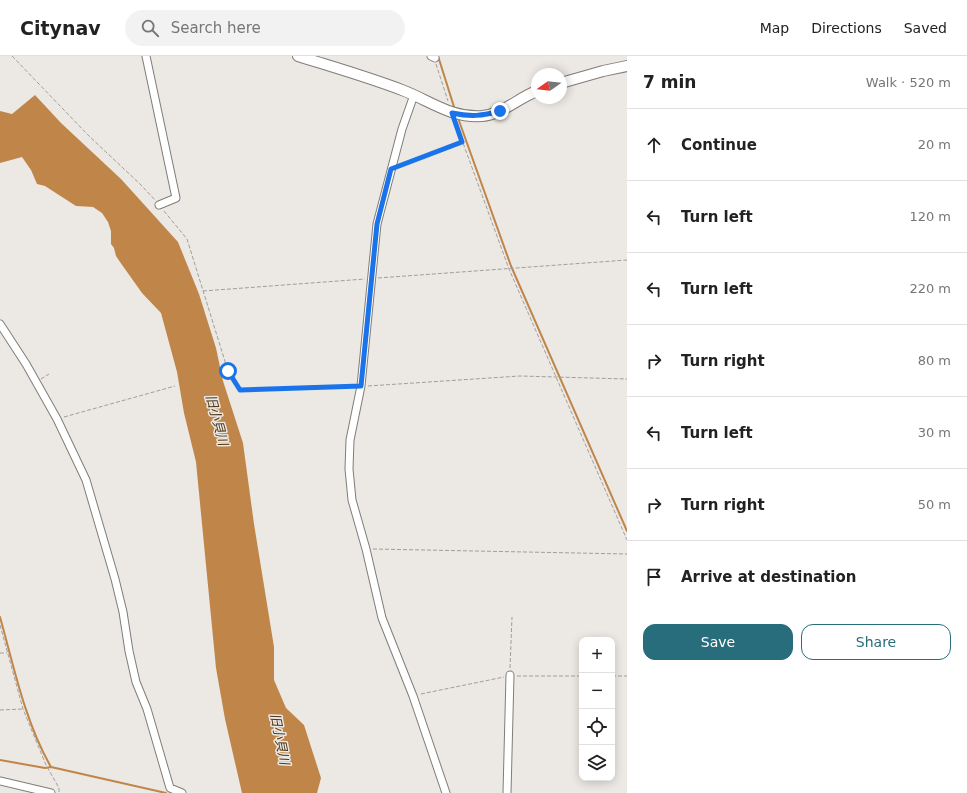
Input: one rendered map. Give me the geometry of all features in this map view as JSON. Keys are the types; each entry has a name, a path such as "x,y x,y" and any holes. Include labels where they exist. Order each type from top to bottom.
{"street":[{"path":"146,56 176,198 159,205"},
{"path":"298,56 414,95 452,113 468,116 484,116 500,111 531,94"},
{"path":"567,81 627,66"},
{"path":"414,95 402,129 377,224 361,386 350,440 349,469 352,500 386,629 413,696 446,793"},
{"path":"0,324 26,364 57,419 88,487 115,579 123,612 129,651 136,682 147,709 170,788 182,793"},
{"path":"507,793 510,676"},
{"path":"0,781 51,793"}],"path":[{"path":"12,56 89,136 141,184 187,239 228,371 240,390 361,386 520,376 627,379"},
{"path":"433,57 508,269 627,540"},
{"path":"391,169 462,142"},
{"path":"203,291 627,260"},
{"path":"36,382 50,374"},
{"path":"57,419 175,386"},
{"path":"366,549 627,554"},
{"path":"510,676 512,617"},
{"path":"0,625 23,709 46,765 59,788 59,793"},
{"path":"0,653 8,652"},
{"path":"413,696 510,676 579,676"},
{"path":"615,676 627,676"},
{"path":"0,710 23,709"}],"water":[{"name":"旧小貝川","path":"35,95 61,123 121,179 178,242 199,294 216,348 223,381 243,443 254,524 274,647 274,680 286,708 304,725 321,778 317,793 242,793 225,719 216,668 196,462 184,413 177,372 161,313 142,293 116,256 114,248 111,244 111,231 108,222 102,213 93,207 76,206 45,186 37,184 31,170 22,157 0,163 0,111 12,114"}],"waterway":[{"path":"438,56 455,110"},
{"path":"458,118 511,266 627,531"},
{"path":"0,617 15,675 27,713 34,732 51,767"},
{"path":"0,760 45,768 51,767 166,793"}],"route":[{"path":"228,371 240,390 361,386 377,224 391,169 462,142 452,113 468,116 484,116 500,111"}]}
